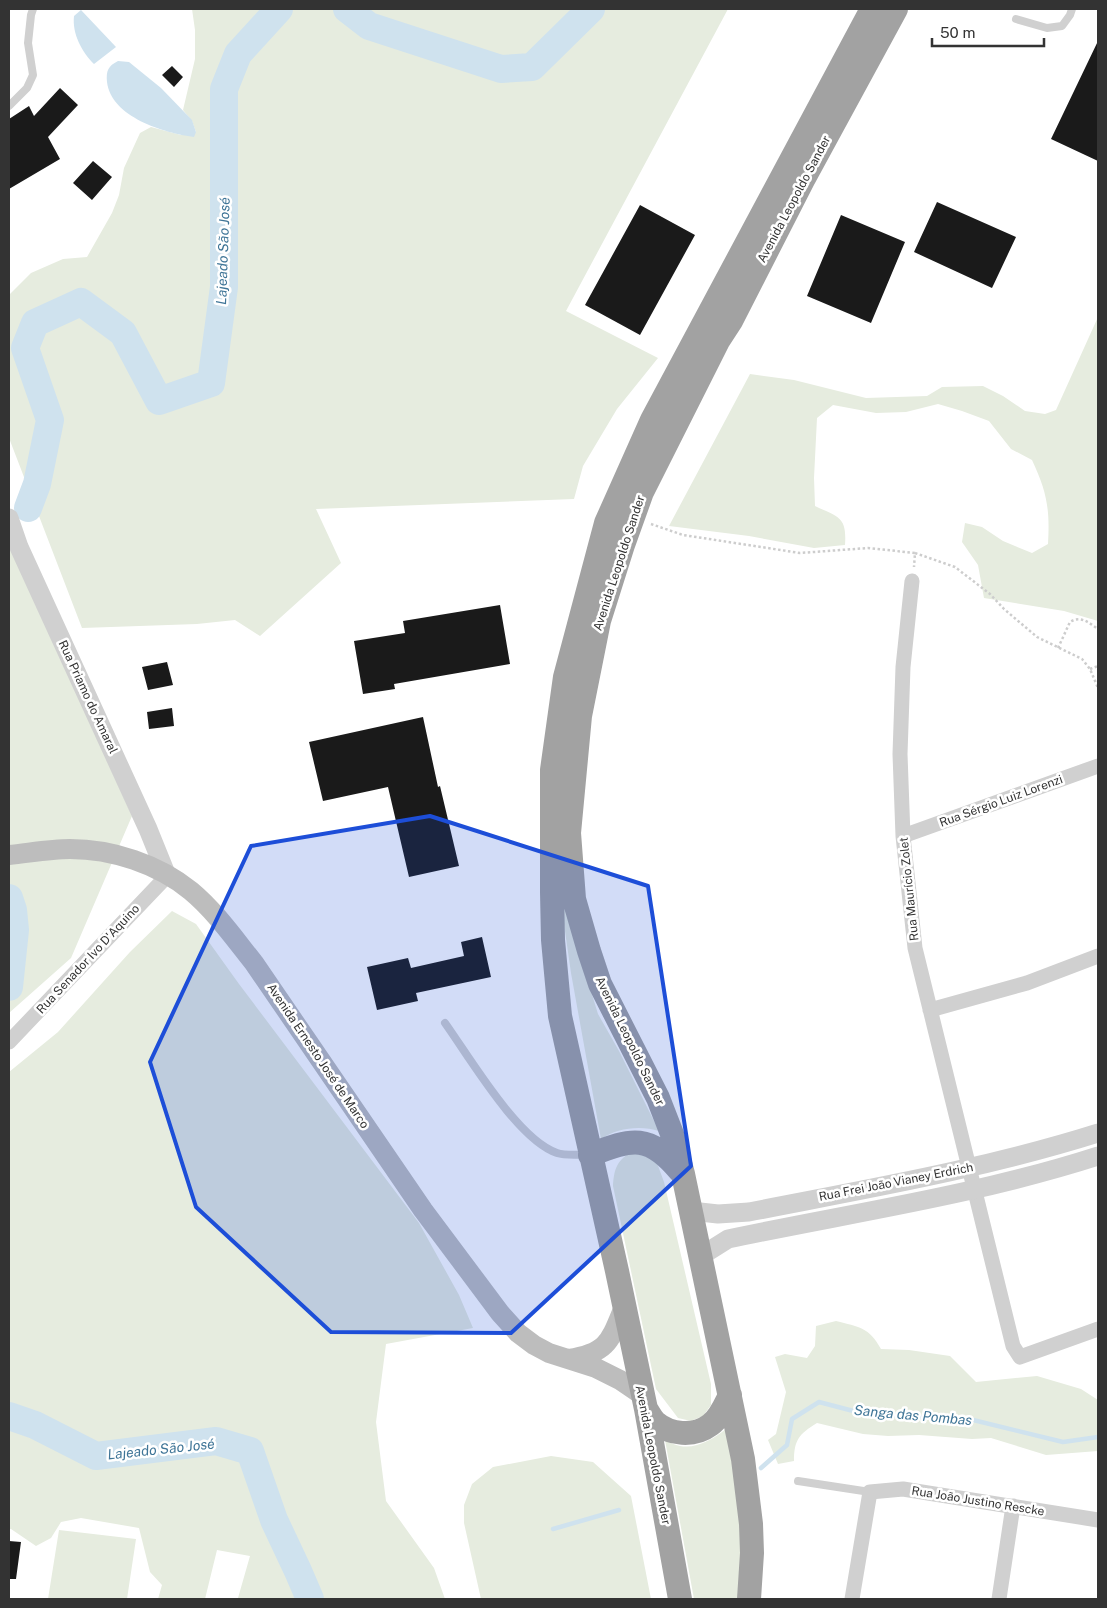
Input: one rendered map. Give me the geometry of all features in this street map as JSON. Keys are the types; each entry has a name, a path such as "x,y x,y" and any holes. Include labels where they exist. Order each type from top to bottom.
{"highway":[{"name":"Avenida Leopoldo Sander","path":"680,1599 644,1402 560,1016 554,940 552,770 565,677 606,523 652,420 872,9"},
{"name":"Avenida Leopoldo Sander","path":"749,1599 752,1553 751,1524 744,1459 683,1174 672,1134 658,1098 600,984 574,899 569,833 580,716 599,621 622,546 642,492 718,341 731,320 803,180 896,9"},
{"path":"590,1155 631,1141 644,1143 659,1149 683,1174"},
{"path":"644,1402 655,1421 668,1430 682,1433 698,1431 711,1424 721,1412 730,1395"}],"main road":[{"name":"Avenida Ernesto José de Marco","path":"9,855 69,849 105,852 139,862 190,890 225,926 254,962 423,1210 500,1313 518,1333 534,1345 550,1353 596,1368 620,1380 644,1402"},
{"path":"569,1359 588,1356 603,1347 612,1335 624,1308"}],"street":[{"name":"Rua Priamo do Amaral","path":"9,518 19,547 148,829 167,876"},
{"name":"Rua Maurício Zolet","path":"912,581 903,667 900,754 903,836 915,948 971,1168 1013,1346 1020,1357 1098,1329"},
{"name":"Rua Sérgio Luiz Lorenzi","path":"903,836 1098,766"},
{"name":"Rua Senador Ivo D'Aquino","path":"9,1042 167,876"},
{"path":"930,1010 1027,984 1098,956"},
{"name":"Rua Frei João Vianey Erdrich","path":"691,1211 718,1214 749,1212 971,1168 1036,1152 1098,1133"},
{"name":"Rua Frei João Vianey Erdrich","path":"701,1256 728,1239 976,1190 1032,1176 1098,1156"},
{"name":"Rua João Justino Rescke","path":"870,1492 903,1489 1098,1520"},
{"path":"852,1599 870,1492"},
{"path":"999,1599 1014,1506"}],"lane":[{"path":"9,106 27,88 33,75 28,42 33,9"},
{"path":"1016,19 1047,28 1062,26 1072,9"},
{"path":"445,1023 520,1127 542,1146 559,1154 590,1155"},
{"name":"Rua João Justino Rescke","path":"798,1481 870,1492"}],"path":[{"path":"633,518 683,535 800,554 868,548 915,554 955,567 990,594 1004,609 1037,637 1082,659 1090,669 1098,688"},
{"path":"912,581 915,554"},
{"path":"1058,648 1070,622 1073,620 1083,619 1098,629"},
{"path":"1090,669 1098,666"}],"highlighted area":[{"path":"430,816 648,886 691,1166 511,1333 331,1332 196,1207 150,1062 251,846"}],"shaded area":[{"path":"192,9 728,9 566,311 658,358 617,409 583,466 574,499 316,509 341,563 260,636 235,620 197,624 82,628 9,438 10,294 31,273 63,259 87,257 112,213 119,195 124,168 140,133 151,127 181,135 196,132 192,121 183,110 195,59 195,30"},
{"path":"1098,317 1098,621 1064,611 984,598 978,565 962,542 965,523 982,527 1003,541 1032,553 1048,544 1048,510 1044,491 1032,460 1011,449 989,421 938,404 906,412 876,413 833,405 817,418 814,478 815,506 839,519 844,528 845,545 814,548 749,536 669,526 750,374 794,380 866,398 927,396 942,387 983,386 1003,396 1025,411 1045,414 1056,410"},
{"path":"9,542 132,816 71,958 9,1013"},
{"path":"563,901 598,1014 619,1051 659,1131 644,1128 621,1130 601,1139 571,973 561,903"},
{"path":"172,911 196,924 419,1223 459,1295 473,1328 386,1344 376,1422 386,1501 434,1568 445,1599 238,1598 250,1556 217,1550 205,1599 158,1599 162,1585 150,1572 139,1528 81,1518 61,1522 51,1538 36,1546 9,1529 9,1072 58,1032 130,952"},
{"path":"630,1153 642,1154 657,1163 664,1182 711,1384 711,1405 703,1416 691,1421 678,1418 656,1389 613,1186 614,1176 619,1163"},
{"path":"836,1321 868,1332 881,1349 909,1350 950,1356 976,1382 1037,1376 1081,1389 1098,1400 1098,1451 1046,1455 991,1438 972,1439 919,1435 888,1436 863,1434 817,1423 799,1438 795,1448 794,1461 778,1464 768,1440 776,1434 786,1392 775,1357 785,1354 807,1358 815,1346 816,1326"},
{"path":"726,1429 742,1505 743,1599 694,1599 665,1440 686,1447 699,1445"},
{"path":"551,1456 593,1462 631,1496 651,1599 481,1599 464,1523 464,1505 472,1484 493,1467"},
{"path":"59,1530 136,1539 127,1599 48,1599"}],"water":[{"path":"81,10 116,47 94,64 76,36 74,16"},
{"path":"118,61 129,62 161,88 192,120 196,132 194,137 154,127 128,114 118,105 111,94 107,82 107,72"}],"building":[{"path":"1098,41 1098,161 1051,139"},
{"path":"172,66 183,77 174,87 162,75"},
{"path":"60,88 78,105 48,137 60,159 9,189 9,119 29,106 34,116"},
{"path":"93,161 112,177 92,200 73,183"},
{"path":"937,202 1016,237 992,288 914,252"},
{"path":"640,205 695,235 640,335 585,305"},
{"path":"841,215 905,242 871,323 807,296"},
{"path":"500,605 510,664 394,684 395,689 363,694 354,641 405,633 403,621"},
{"path":"167,662 173,685 148,690 142,667"},
{"path":"172,708 174,726 149,729 147,712"},
{"path":"423,717 438,787 440,786 459,866 409,877 388,787 323,801 309,742"},
{"path":"482,937 491,977 416,993 418,1001 377,1010 367,967 408,958 411,968 464,956 461,942"},
{"path":"9,1541 21,1542 16,1579 9,1579"}],"waterway":[{"name":"Lajeado São José","path":"28,508 37,484 50,420 25,348 35,323 81,302 123,333 159,401 211,383 224,287 224,89 238,54 279,9"},
{"name":"Lajeado São José","path":"347,9 369,26 501,69 532,67 591,9"},
{"name":"Lajeado São José","path":"9,898 13,910 15,930 9,987"},
{"name":"Sanga das Pombas","path":"761,1468 787,1445 792,1419 819,1402 861,1413 965,1418 1063,1442 1098,1437"},
{"name":"Lajeado São José","path":"9,1416 35,1425 96,1456 216,1441 250,1451 274,1520 310,1599"},
{"name":"Sanga das Pombas","path":"553,1529 619,1510"}]}
